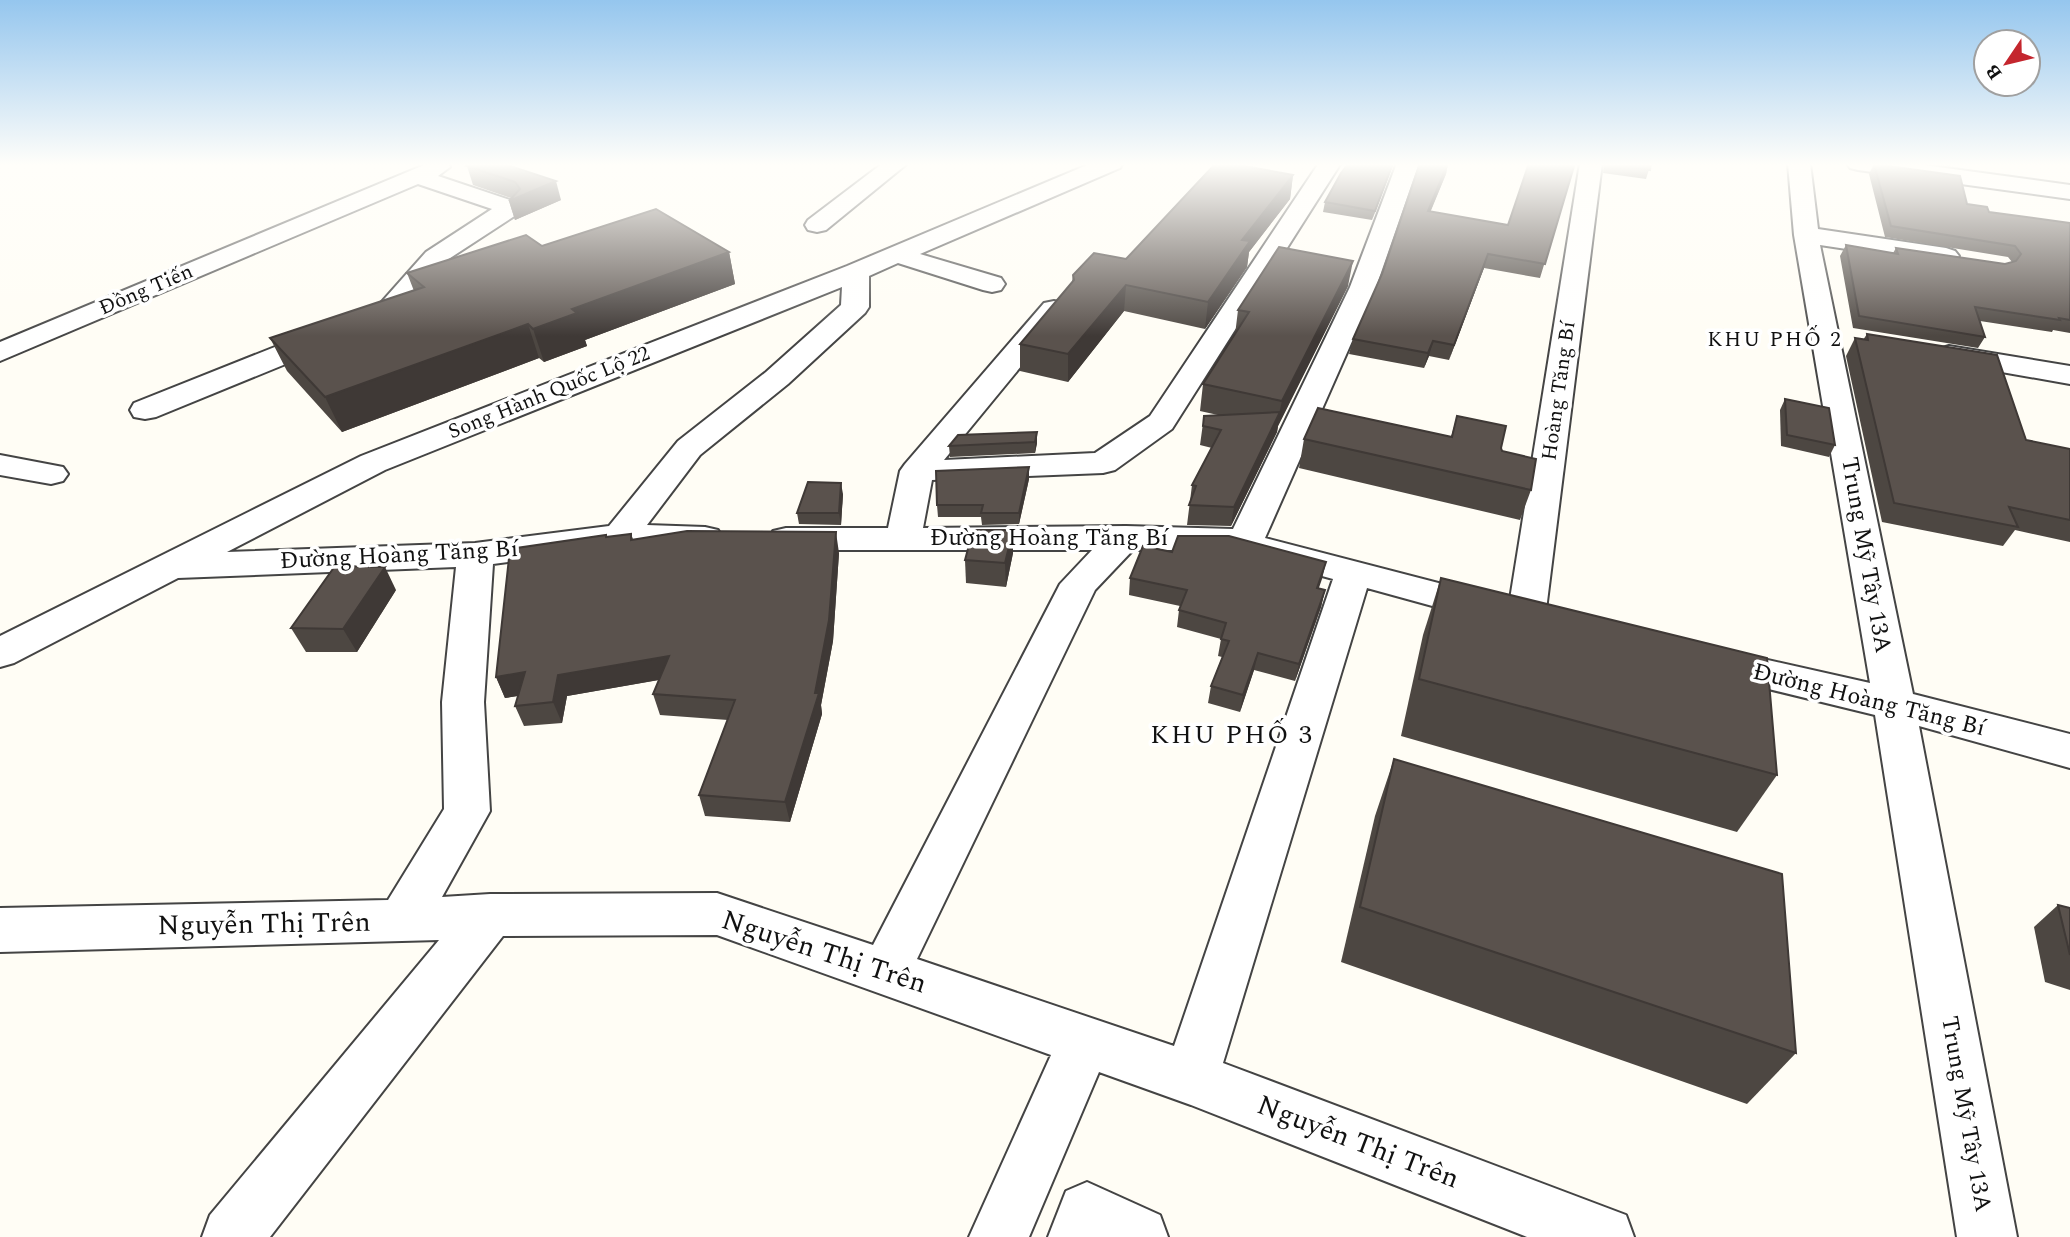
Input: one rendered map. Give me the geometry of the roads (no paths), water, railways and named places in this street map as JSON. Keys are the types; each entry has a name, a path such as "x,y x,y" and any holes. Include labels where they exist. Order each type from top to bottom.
{"street":[{"name":"Đồng Tiến","path":"0,352 311,221"},
{"path":"145,410 388,312 435,257 491,221"},
{"path":"817,225 823,221"},
{"name":"Song Hành Quốc Lộ 22","path":"0,653 373,463 856,272 976,221"},
{"path":"917,471 1103,463 1161,422 1293,221"},
{"path":"1244,544 1363,287 1387,221"},
{"name":"Hoàng Tăng Bí","path":"1527,618 1583,221"},
{"name":"Trung Mỹ Tây 13A","path":"1805,221 1806,235 1840,337 1894,704 1987,1237"},
{"path":"1806,235 1972,260"},
{"path":"898,254 992,284"},
{"path":"620,536 689,447 777,378 855,307 856,272"},
{"path":"903,538 917,471 1057,305"},
{"path":"1921,351 2070,375"},
{"path":"0,465 51,474"},
{"name":"Đường Hoàng Tăng Bí","path":"171,566 475,555 620,536 744,539 1227,539 1567,628"},
{"path":"885,972 1079,584 1126,537"},
{"path":"402,921 467,811 463,702 475,555"},
{"path":"1191,1078 1353,574"},
{"name":"Đường Hoàng Tăng Bí","path":"1690,656 1894,704 2070,751"},
{"name":"Nguyễn Thị Trên","path":"0,930 402,921 490,915 717,914 1191,1078 1586,1234"},
{"path":"232,1237 490,915"},
{"path":"999,1237 1085,1040"},
{"path":"1078,1237 1087,1212 1138,1237"}],"district":[{"name":"KHU PHỐ 2","path":"1775,340"},
{"name":"KHU PHỐ 3","path":"1232,735"}]}
